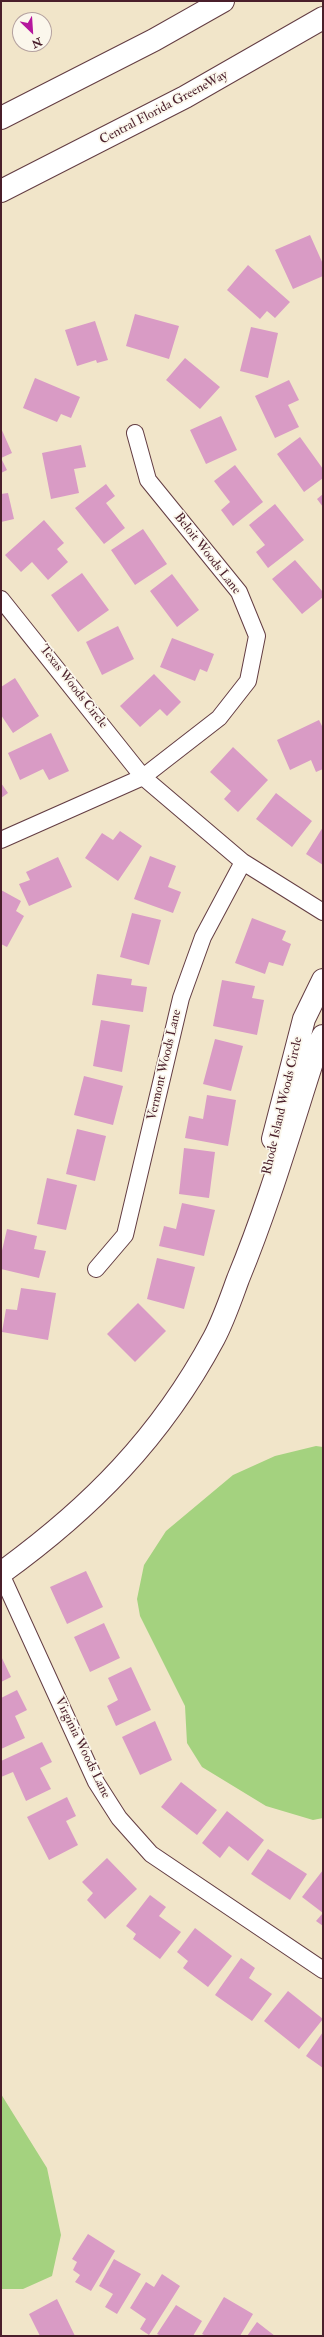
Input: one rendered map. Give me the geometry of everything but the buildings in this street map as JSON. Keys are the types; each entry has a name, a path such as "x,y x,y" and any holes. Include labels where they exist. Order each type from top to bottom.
{"main road":[{"path":"1,114 196,1"},
{"path":"1,118 154,40 223,1"},
{"name":"Central Florida GreeneWay","path":"1,191 185,97 323,18"},
{"path":"185,97 323,33"},
{"name":"Rhode Island Woods Circle","path":"256,1236 271,1148 302,1027 323,980"},
{"name":"Rhode Island Woods Circle","path":"1,1574 48,1539 107,1486 153,1433 190,1379 215,1336 256,1236 314,1057 323,1036"}],"street":[{"name":"Beloit Woods Lane","path":"135,434 148,480 239,592 257,636 248,681 219,718 143,777"},
{"name":"Texas Woods Circle","path":"1,598 143,777 243,862 323,912"},
{"path":"1,840 143,777"},
{"name":"Vermont Woods Lane","path":"96,1269 125,1235 181,998 203,937 243,862"},
{"name":"Virginia Woods Lane","path":"1,1574 96,1782 119,1818 152,1854 323,1970"}],"green space":[{"path":"316,1446 323,1447 323,1818 313,1820 266,1806 202,1767 187,1743 185,1706 140,1616 137,1599 144,1565 166,1531 233,1475 275,1456"},
{"path":"1,2094 47,2168 61,2235 52,2276 23,2289 1,2289"}]}
